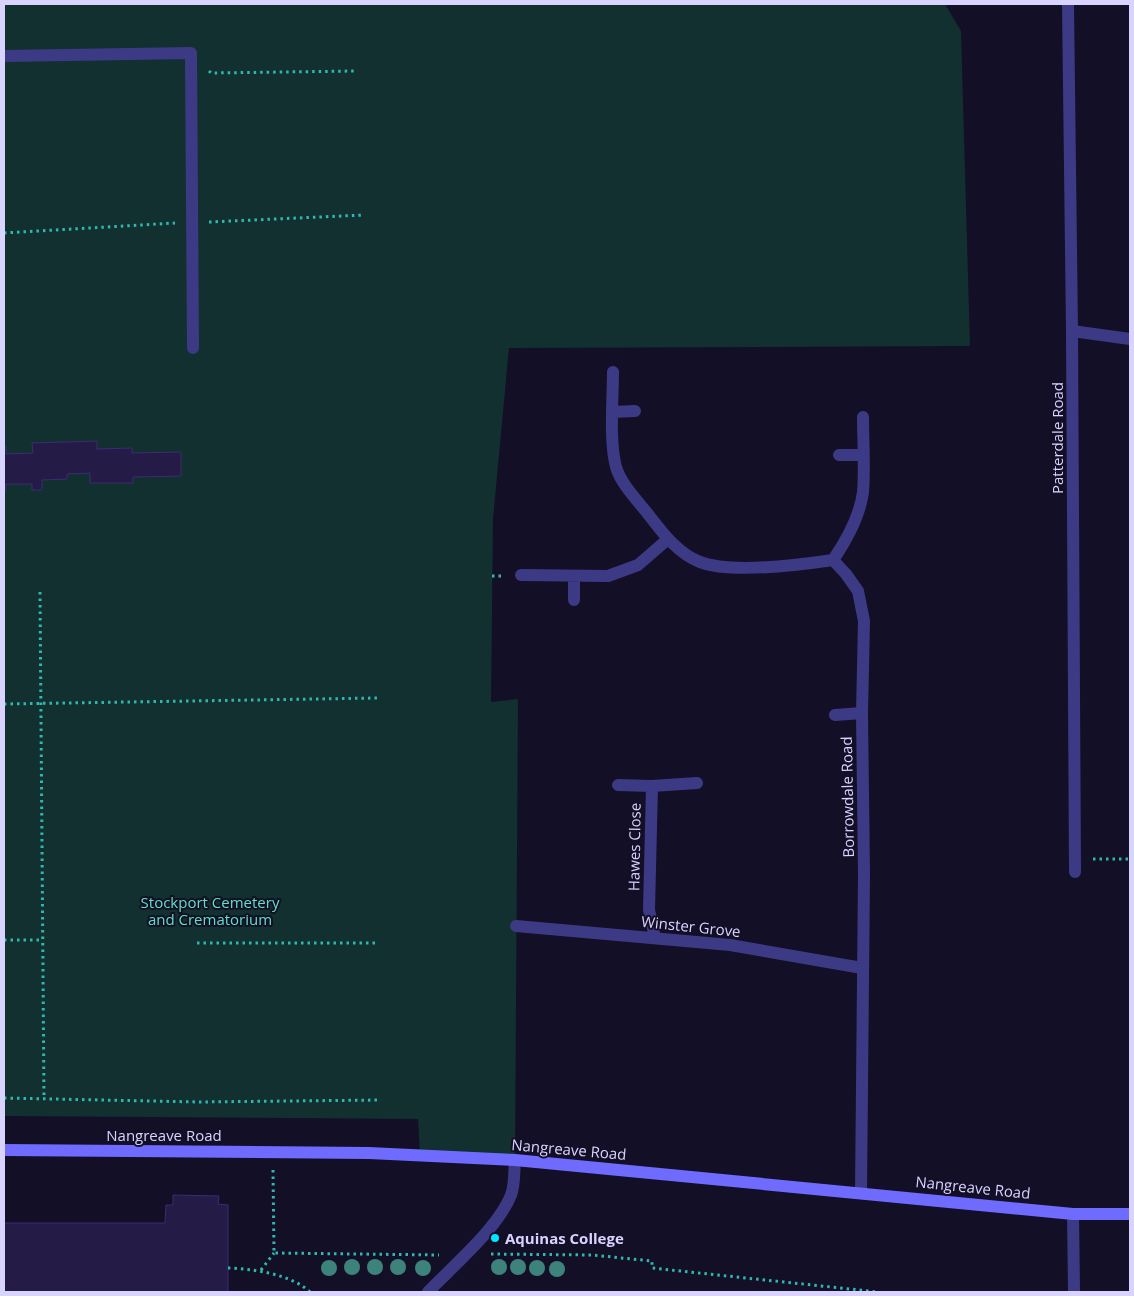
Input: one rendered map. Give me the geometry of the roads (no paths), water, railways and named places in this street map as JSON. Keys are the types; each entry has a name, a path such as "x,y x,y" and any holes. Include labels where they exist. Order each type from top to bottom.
{"main road":[{"name":"Nangreave Road","path":"4,1150 441,1155 515,1160 1073,1214 1130,1214"}],"street":[{"name":"Patterdale Road","path":"1068,4 1075,866"},
{"path":"4,56 191,53 193,348"},
{"path":"1072,331 1130,340"},
{"path":"613,372 613,452 616,469 626,486 668,539 699,562 716,566 795,565 833,560 851,529 863,492 863,417"},
{"path":"613,412 635,411"},
{"path":"838,455 863,455"},
{"path":"521,575 608,576 638,565 668,539"},
{"name":"Borrowdale Road","path":"833,560 858,590 863,610 864,874 860,1193"},
{"path":"574,576 574,600"},
{"path":"835,714 862,713"},
{"name":"Hawes Close","path":"618,785 652,786 697,783"},
{"name":"Hawes Close","path":"652,786 649,910 655,938"},
{"name":"Winster Grove","path":"516,926 730,945 862,968"},
{"path":"428,1292 465,1255 502,1211 512,1193 515,1160"},
{"path":"1073,1214 1074,1290"}],"place":[{"name":"Aquinas College","path":"495,1238"}],"park label":[{"name":"Stockport Cemetery and Crematorium","path":"210,910"}]}
